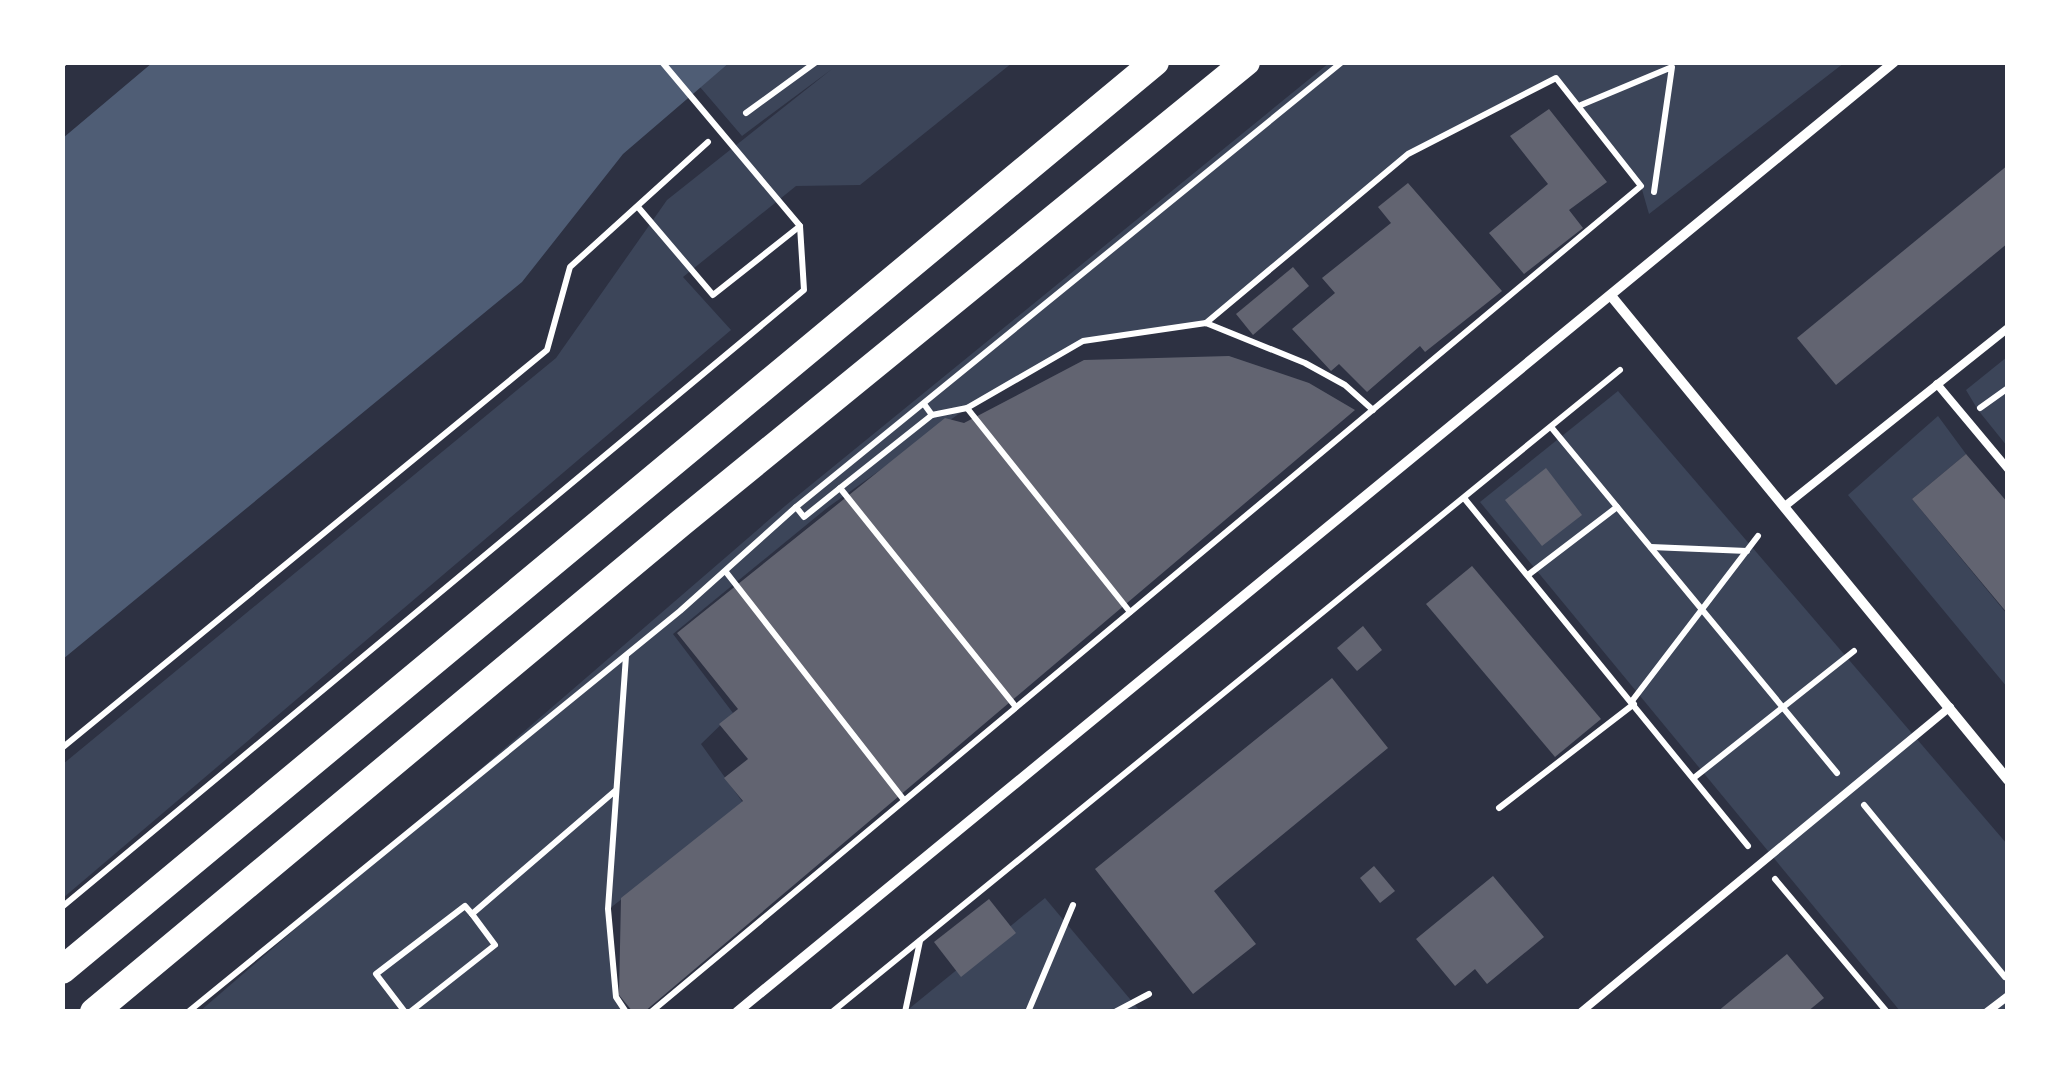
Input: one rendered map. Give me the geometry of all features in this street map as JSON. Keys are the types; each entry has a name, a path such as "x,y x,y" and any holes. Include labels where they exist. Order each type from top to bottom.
{"highway":[{"path":"62,970 1156,62"},
{"path":"94,1012 666,534 1246,62"}],"street":[{"path":"737,1012 1894,62"},
{"path":"1612,297 2008,780"}],"lane":[{"path":"1785,506 2008,328"},
{"path":"1937,384 2008,468"},
{"path":"1581,1012 1950,706"},
{"path":"1986,1012 2008,996"}],"path":[{"path":"62,907 804,290 800,226 662,62"},
{"path":"746,113 816,62"},
{"path":"188,1012 726,572 796,507 1342,62"},
{"path":"1581,105 1680,62"},
{"path":"1654,192 1672,67"},
{"path":"650,1012 1641,186 1556,78 1408,154 1206,323"},
{"path":"62,748 547,350 570,267 708,142"},
{"path":"638,207 714,295 800,226"},
{"path":"796,507 804,517 932,415 967,408 1083,342 1206,323 1304,362 1345,386 1373,410"},
{"path":"832,1012 1620,370"},
{"path":"924,404 932,415"},
{"path":"967,408 1130,612"},
{"path":"1551,427 2008,980"},
{"path":"840,488 1016,707"},
{"path":"1464,498 1887,1012"},
{"path":"1528,575 1617,507"},
{"path":"1499,808 1633,702 1758,536"},
{"path":"1650,547 1747,551"},
{"path":"726,572 904,800"},
{"path":"1695,777 1854,651"},
{"path":"626,655 608,909 616,998 626,1012"},
{"path":"472,914 616,790"},
{"path":"464,906 472,914 496,945 407,1012 376,974 464,906"},
{"path":"1028,1012 1073,906"},
{"path":"905,1012 920,940"},
{"path":"1116,1012 1149,994"}],"shaded area":[{"path":"152,63 729,63 623,154 522,282 63,659 63,138"},
{"path":"729,63 1012,63 860,185 796,186 683,277 731,330 63,898 63,764 556,358 667,200 832,69 742,136 700,87"},
{"path":"1329,63 1844,63 1649,214 1641,186 1556,78 1408,154 1206,323 1083,341 967,408 827,508 673,634 733,713 701,744 744,804 609,909 616,997 626,1011 199,1012 785,506"},
{"path":"2007,357 2007,446 1966,390"},
{"path":"1618,391 2007,844 2007,1011 1900,1011 1480,502"},
{"path":"1938,416 1966,454 1912,499 2007,614 2007,687 1848,495"},
{"path":"1045,898 1140,1011 905,1012"}],"building":[{"path":"1549,109 1607,182 1569,210 1583,228 1524,274 1489,233 1548,184 1510,136"},
{"path":"2008,165 2008,243 1836,385 1797,338"},
{"path":"1408,183 1502,291 1425,352 1420,346 1367,392 1339,364 1331,371 1292,329 1335,293 1322,278 1391,223 1378,207"},
{"path":"1293,267 1309,286 1253,335 1236,314"},
{"path":"1229,356 1309,383 1355,410 644,1012 633,1012 619,995 621,898 743,801 724,778 748,759 719,724 738,709 677,633 945,418 964,423 1084,360"},
{"path":"1966,454 2008,503 2008,614 1912,499"},
{"path":"1546,468 1582,515 1542,546 1505,500"},
{"path":"1472,566 1601,719 1555,757 1426,604"},
{"path":"1363,626 1382,650 1357,671 1337,648"},
{"path":"1332,678 1388,748 1214,891 1256,944 1193,994 1095,869"},
{"path":"1374,866 1395,891 1380,903 1360,878"},
{"path":"1493,876 1544,937 1487,984 1475,969 1455,986 1416,939"},
{"path":"989,899 1016,933 961,977 934,942"},
{"path":"1787,954 1824,998 1807,1012 1717,1012"}]}
